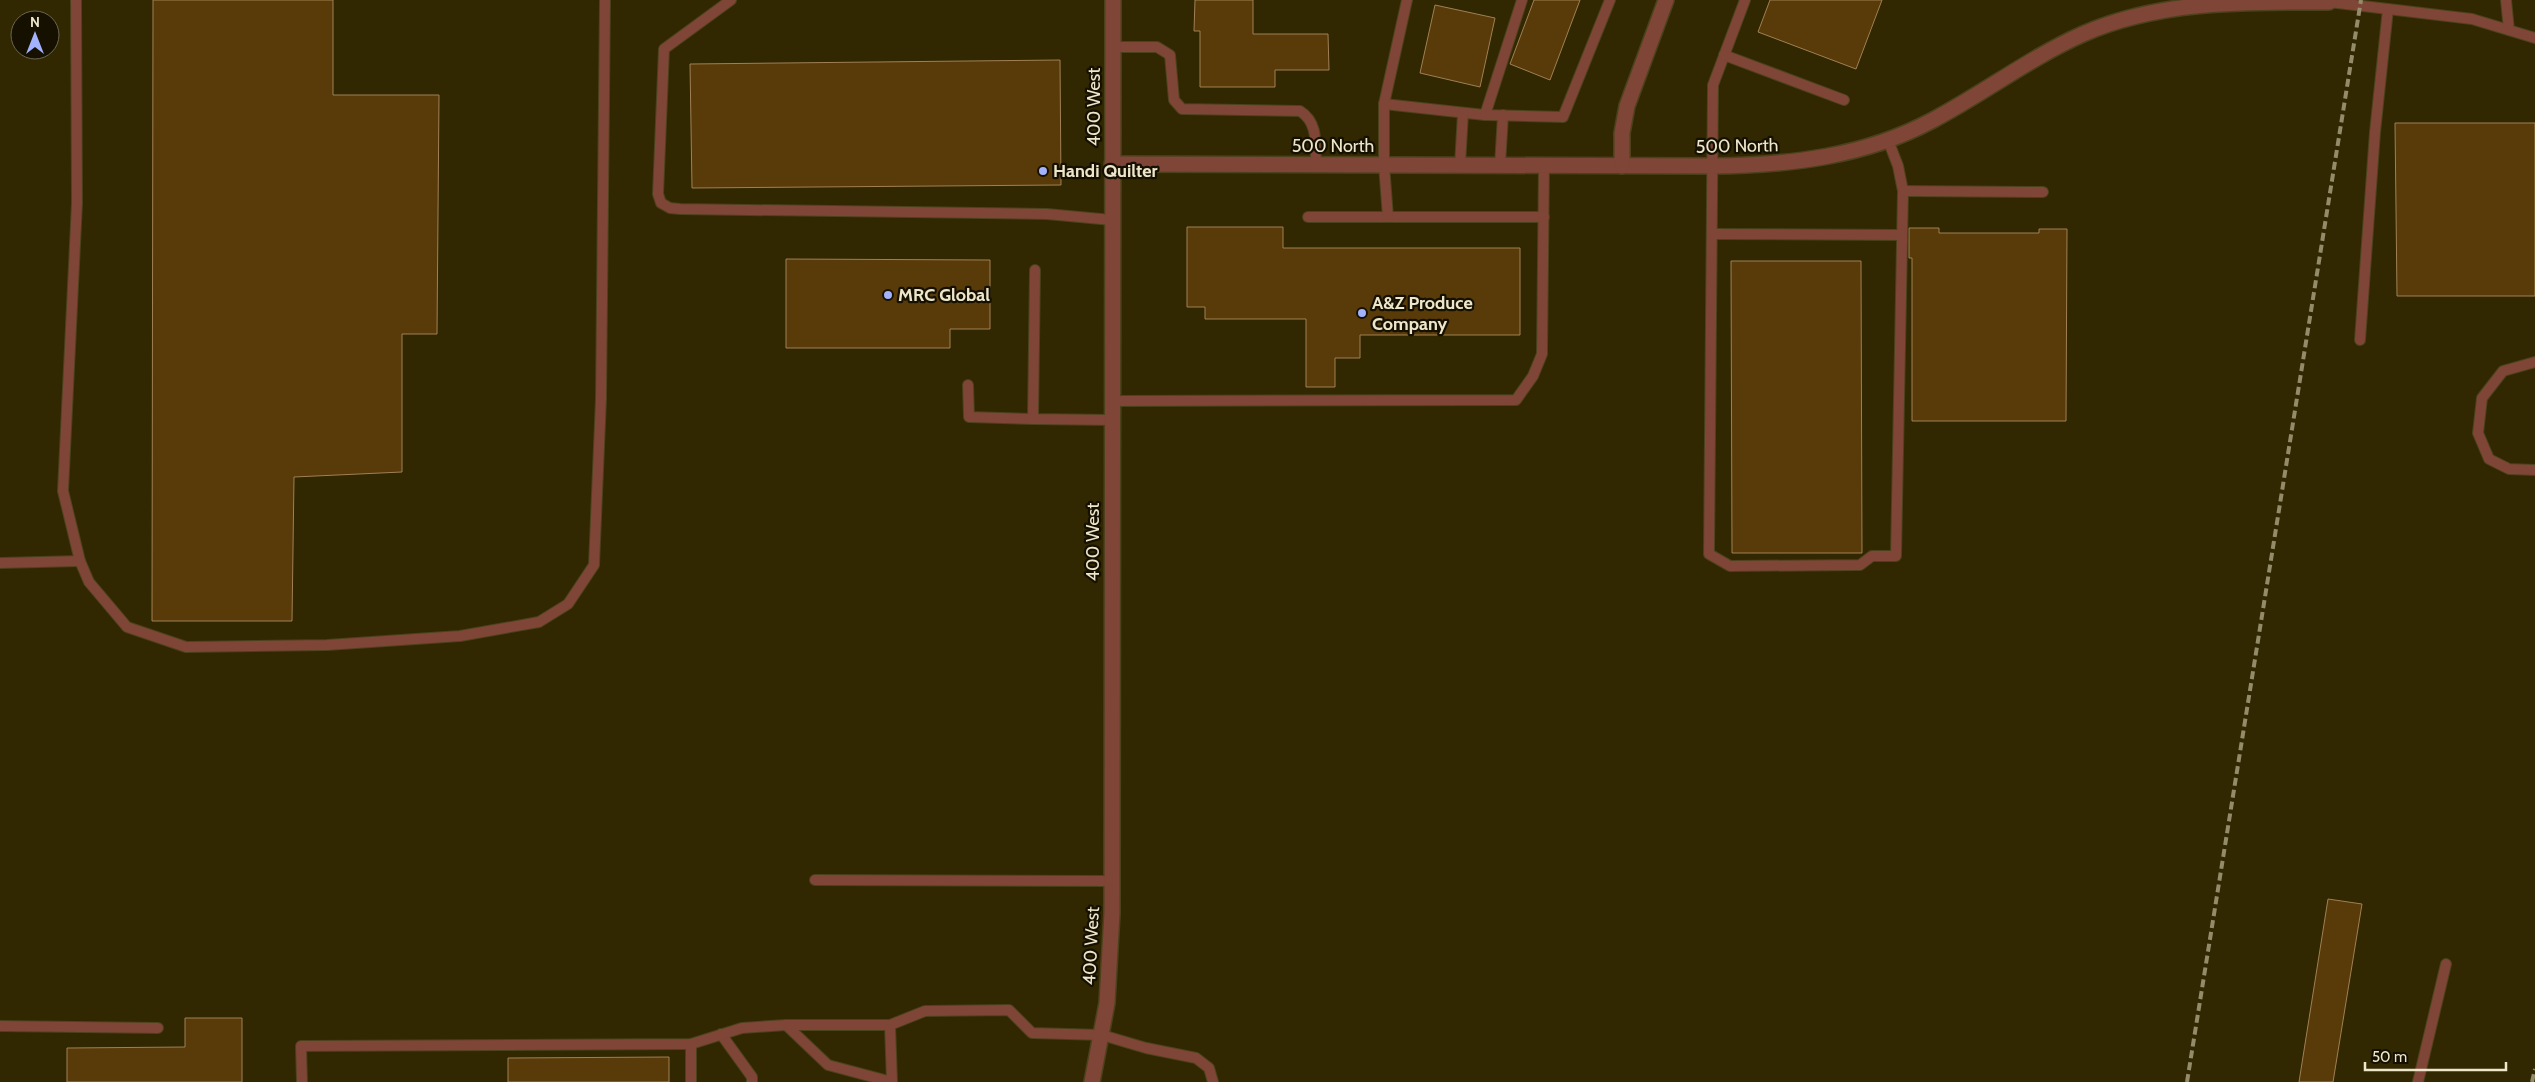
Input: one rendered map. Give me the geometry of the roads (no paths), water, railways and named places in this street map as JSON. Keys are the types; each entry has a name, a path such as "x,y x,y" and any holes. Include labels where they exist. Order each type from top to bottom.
{"street":[{"name":"400 West","path":"1092,1082 1102,1035 1110,975 1112,881 1113,0"},
{"path":"1622,166 1622,133 1628,106 1666,0"},
{"name":"500 North","path":"1112,164 1713,166 1792,163 1856,150 1888,140 1931,121 2084,33 2133,17 2196,2 2329,2"}],"lane":[{"path":"76,0 77,203 63,491 80,561 88,582 127,627 186,647 327,645 460,636 539,622 568,604 594,565 600,399 605,0"},
{"path":"731,0 664,49 658,194 661,203 680,209 1047,214 1112,220"},
{"path":"1388,217 1384,166 1384,104 1407,0"},
{"path":"1485,115 1522,0"},
{"path":"1384,104 1485,115 1563,117 1610,0"},
{"path":"1745,0 1713,85 1709,554 1730,566 1860,565 1872,556 1896,556 1903,191 1898,166 1888,140"},
{"path":"2506,0 2509,30"},
{"path":"2329,2 2472,19 2535,38"},
{"path":"2360,340 2374,132 2388,9"},
{"path":"1113,47 1157,47 1170,55 1173,62 1174,100 1182,109 1300,110 1309,116 1314,126 1316,165"},
{"path":"1724,55 1844,100"},
{"path":"1460,164 1463,113"},
{"path":"1500,165 1503,115"},
{"path":"1112,401 1516,400 1533,376 1542,354 1544,166"},
{"path":"1903,191 2043,192"},
{"path":"1308,217 1544,217"},
{"path":"1712,234 1902,234"},
{"path":"1033,419 1035,270"},
{"path":"2535,362 2503,371 2482,398 2478,433 2489,459 2510,469 2535,470"},
{"path":"968,385 969,417 1112,420"},
{"path":"0,563 80,561"},
{"path":"815,880 1112,881"},
{"path":"2418,1082 2446,964"},
{"path":"302,1082 300,1046 691,1044 742,1028 786,1025 890,1025 925,1011 1009,1010 1032,1032 1102,1035 1146,1048 1196,1058 1209,1068 1213,1082"},
{"path":"786,1025 828,1065 892,1082 890,1025"},
{"path":"0,1026 158,1028"},
{"path":"722,1034 752,1078 752,1082"},
{"path":"691,1044 691,1082"}],"railway":[{"path":"2187,1082 2361,0"},
{"path":"2532,1082 2535,1069"}],"place":[{"name":"Handi Quilter","path":"1043,171"},
{"name":"MRC Global","path":"888,295"},
{"name":"A&Z Produce Company","path":"1362,313"}]}
